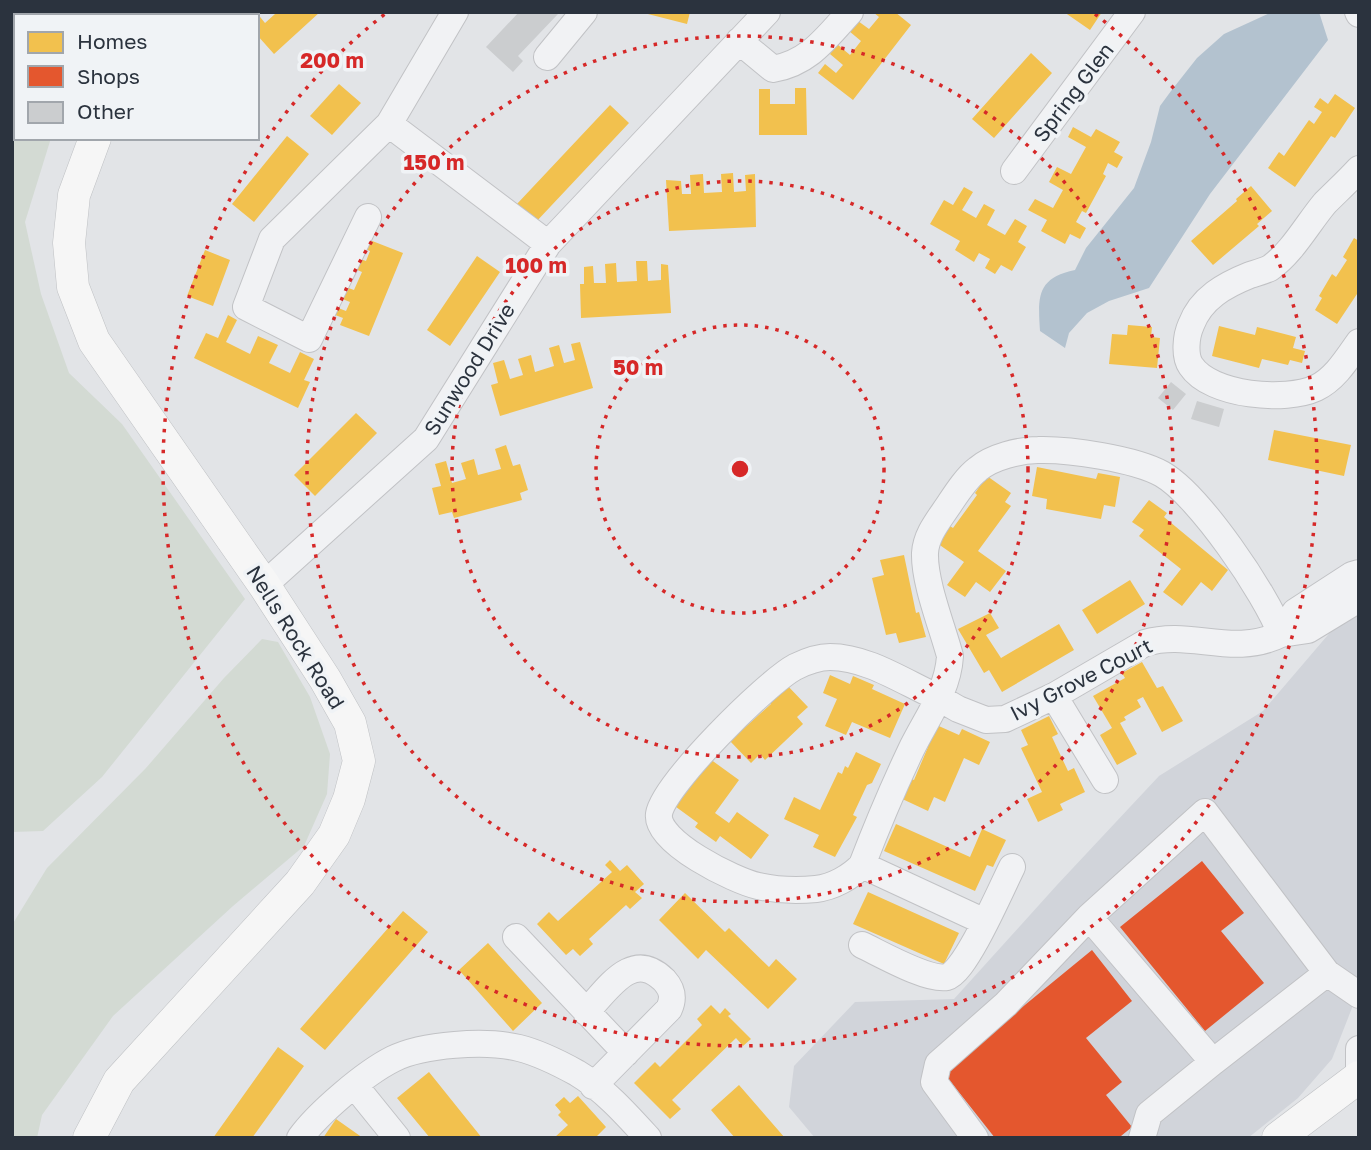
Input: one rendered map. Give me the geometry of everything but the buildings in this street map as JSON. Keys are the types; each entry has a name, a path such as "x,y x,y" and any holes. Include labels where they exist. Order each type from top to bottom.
{"main road":[{"name":"Nells Rock Road","path":"89,1138 119,1082 300,883 334,835 349,799 359,761 350,723 325,679 264,585 94,341 73,287 69,243 74,195 94,140"},
{"path":"1278,1138 1359,1077"}],"street":[{"path":"368,217 309,339 246,307 272,239 389,124 455,12"},
{"path":"547,57 584,12"},
{"name":"Sunwood Drive","path":"264,585 426,439 548,244 767,12"},
{"path":"739,41 773,69 791,66 811,53 850,12"},
{"name":"Spring Glen","path":"1014,171 1132,12"},
{"path":"389,124 548,244"},
{"path":"1359,169 1270,268 1234,282 1210,296 1191,324 1187,348 1191,366 1203,377 1222,387 1241,392 1288,396 1303,394 1327,381 1359,342"},
{"path":"985,922 862,865 891,792 945,685 950,656 927,574 925,554 931,531 977,469 1011,455 1037,450 1086,454 1137,464 1161,473 1181,488 1244,568 1274,615 1281,634"},
{"path":"1281,634 1295,612 1359,573"},
{"name":"Ivy Grove Court","path":"862,865 854,874 819,889 794,890 757,886 699,859 674,842 661,828 659,814 666,799 706,747 774,681 803,664 827,657 849,658 986,720 1005,719 1054,696 1145,643 1160,638 1237,645 1263,643 1281,634 1308,630 1359,599"},
{"path":"1054,696 1105,780"},
{"path":"975,1138 934,1082 938,1064 1006,1004 1089,917 1205,812 1327,973 1359,995"},
{"path":"862,945 923,973 950,977 961,968 970,953 1012,867"},
{"path":"1089,917 1213,1062"},
{"path":"516,936 626,1053"},
{"path":"586,1012 626,972 636,967 649,969 671,988 674,1000 669,1010 593,1086"},
{"path":"1142,1138 1149,1114 1327,973"},
{"path":"300,1138 309,1125 355,1086 393,1059 429,1047 472,1045 517,1048 551,1059 580,1074 618,1106 648,1138"},
{"path":"1359,1049 1359,1066"},
{"path":"355,1086 397,1138"}],"shaded area":[{"path":"12,12 128,12 14,14 14,140 50,140 25,222 41,294 69,373 122,424 245,599 102,777 43,831 12,832"},
{"path":"1359,613 1359,990 1332,1059 1298,1098 1248,1138 815,1138 789,1107 794,1066 855,1002 954,999 1159,776 1263,711 1333,629"},
{"path":"262,639 278,642 310,697 330,754 327,794 304,846 233,906 113,1016 42,1115 37,1138 12,1138 12,925 47,868 146,768 224,678"}],"water":[{"path":"1272,12 1319,12 1328,40 1210,194 1149,288 1109,301 1087,313 1069,333 1065,348 1040,331 1040,299 1046,284 1053,278 1075,270 1086,248 1134,188 1151,142 1160,106 1197,58 1224,34"}]}
